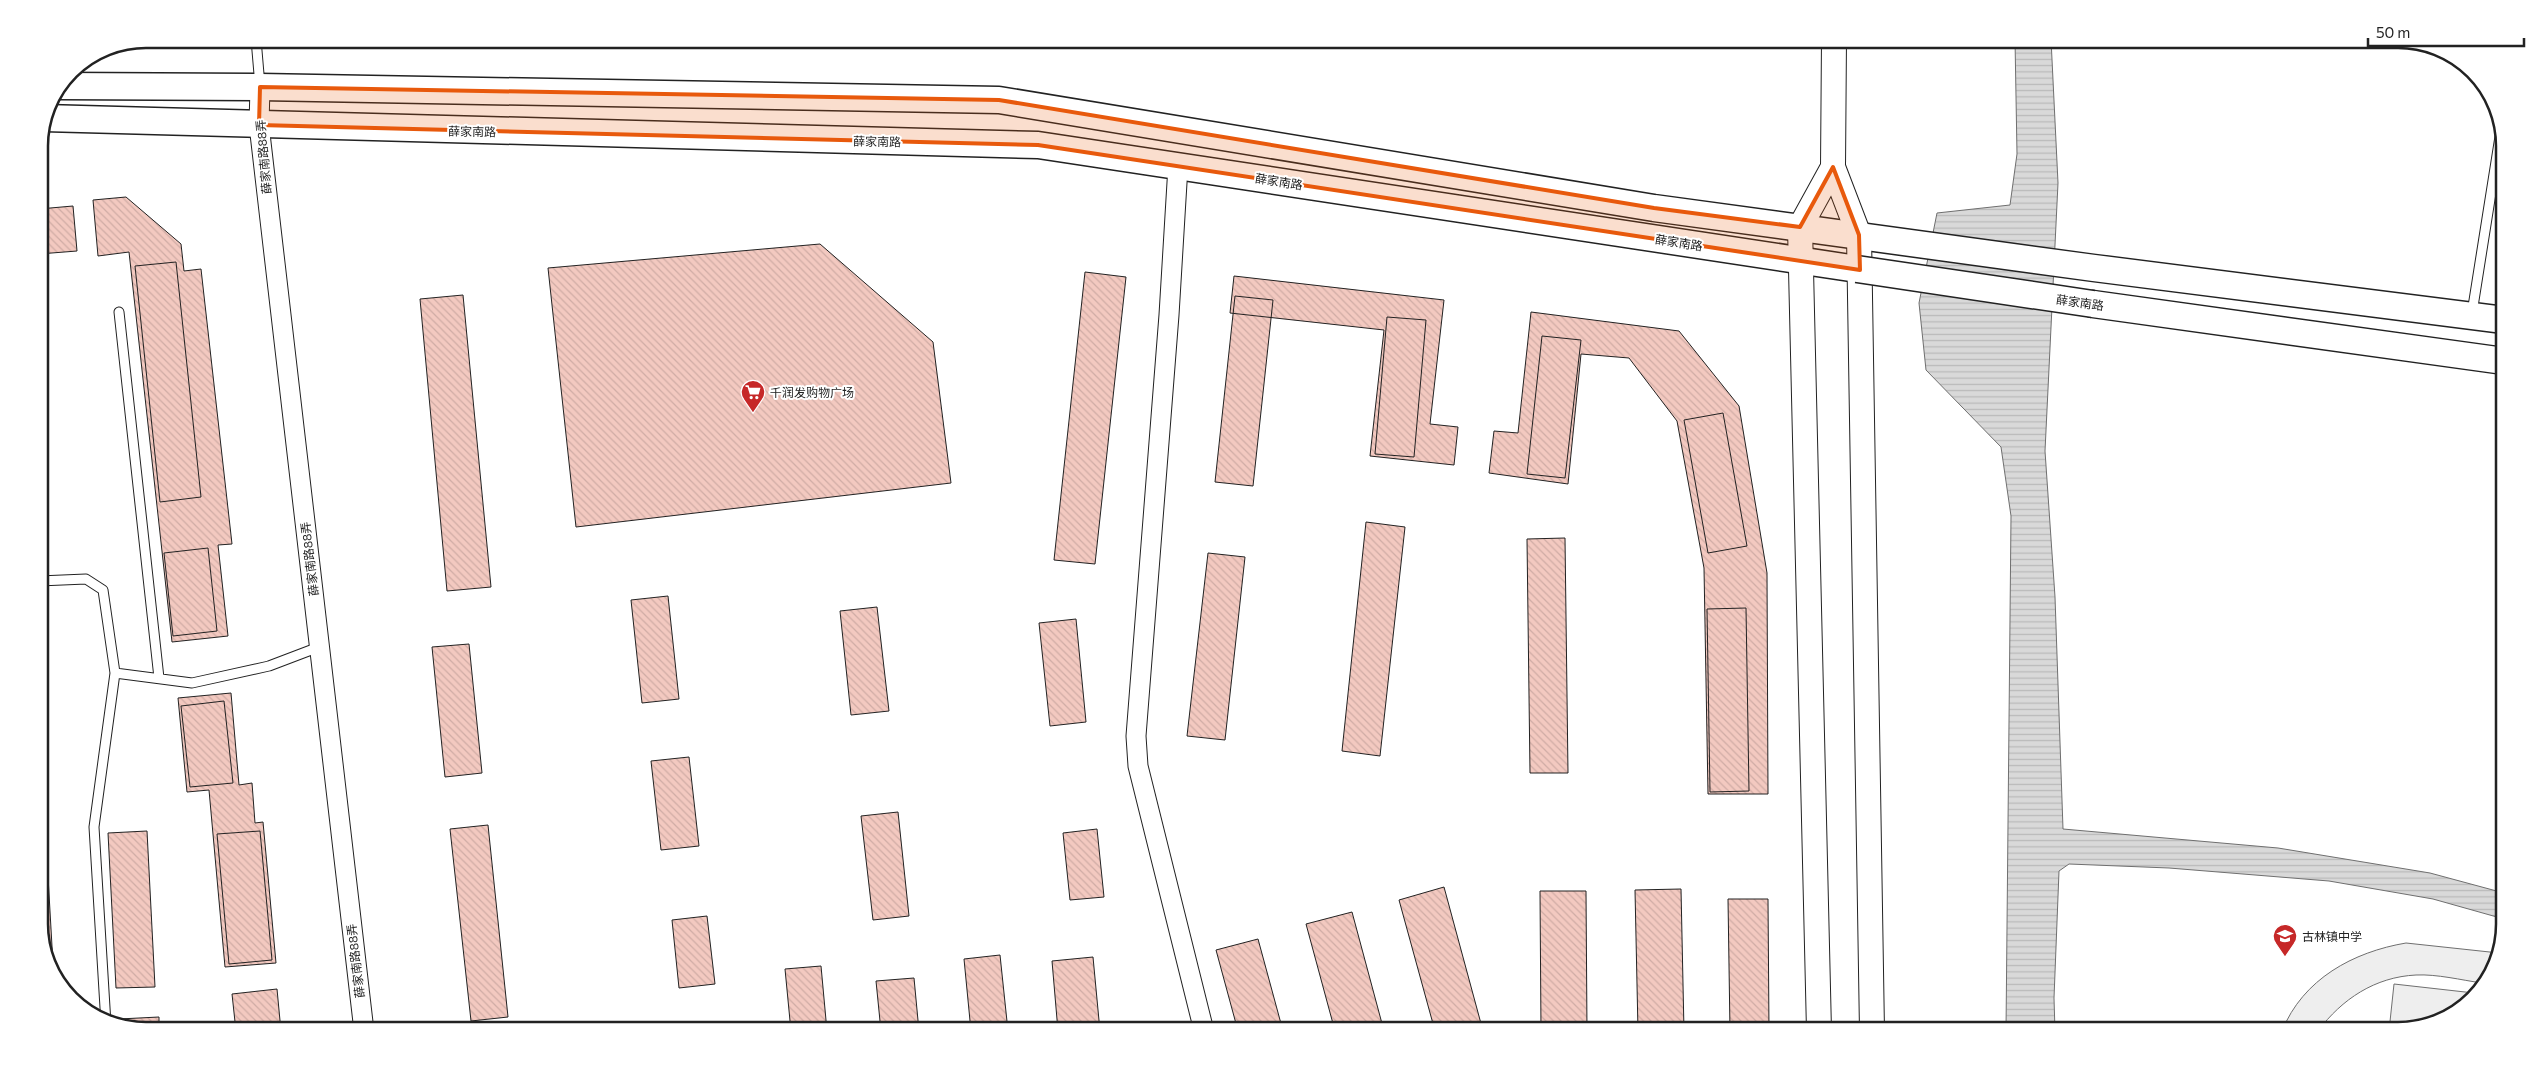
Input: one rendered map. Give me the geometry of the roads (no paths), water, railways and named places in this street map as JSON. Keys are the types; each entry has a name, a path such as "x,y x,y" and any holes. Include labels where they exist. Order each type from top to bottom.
{"main road":[{"path":"68,86 260,87 999,100 1654,208 2094,268 2495,319"},
{"name":"薛家南路","path":"52,118 1038,145 1801,261 2495,360"}],"street":[{"path":"1834,48 1833,166 1859,235 1872,1022"},
{"name":"薛家南路88弄","path":"260,87 259,125 363,1022"},
{"path":"1178,166 1169,315 1136,736 1138,766 1202,1022"},
{"path":"1820,1022 1800,227 1833,166"}],"lane":[{"path":"257,48 260,87"},
{"path":"2471,316 2495,167"},
{"path":"119,312 159,678"},
{"path":"48,581 86,579 103,590 115,673 94,827 105,1014"},
{"path":"115,673 192,683 269,666 319,647"}],"place":[{"name":"千润发购物广场","path":"753,413"},
{"name":"古林镇中学","path":"2285,957"}]}
